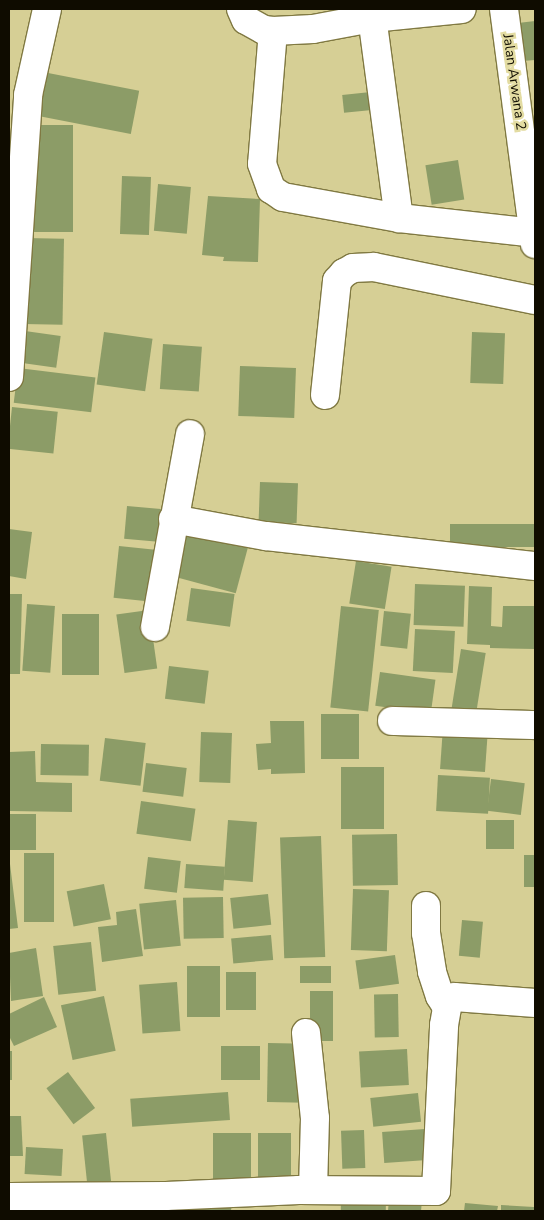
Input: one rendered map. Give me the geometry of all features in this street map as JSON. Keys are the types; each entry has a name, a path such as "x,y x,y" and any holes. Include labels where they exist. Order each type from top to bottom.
{"street":[{"path":"9,377 28,95 47,9"},
{"path":"241,9 246,20 264,30 273,31 313,28 371,14 462,9"},
{"name":"Jalan Arwana 2","path":"504,9 534,239"},
{"path":"371,14 399,218"},
{"path":"273,31 262,164 271,189 284,197 399,218 534,239"},
{"path":"325,395 337,281 344,273 353,268 374,267 535,300"},
{"path":"154,627 190,434"},
{"path":"173,518 266,536 535,566"},
{"path":"392,721 535,725"},
{"path":"426,906 426,933 432,972 440,996 447,1007"},
{"path":"9,1197 303,1197 436,1191 444,1025 447,1007 451,998 535,1003"},
{"path":"303,1197 315,1118 306,1033"}],"building":[{"path":"535,21 535,60 523,61 518,23"},
{"path":"43,72 139,91 131,134 35,115"},
{"path":"380,91 382,109 344,113 342,95"},
{"path":"32,125 73,125 73,232 32,232"},
{"path":"458,160 464,200 432,205 425,165"},
{"path":"122,176 151,177 149,235 120,234"},
{"path":"158,184 191,187 187,234 154,231"},
{"path":"208,196 260,199 258,262 223,261 224,257 202,255"},
{"path":"25,238 64,239 62,325 23,324"},
{"path":"25,331 61,336 56,368 21,363"},
{"path":"104,332 153,339 145,391 97,384"},
{"path":"472,332 505,333 503,384 470,383"},
{"path":"163,344 202,347 199,392 160,389"},
{"path":"240,366 296,368 294,418 238,416"},
{"path":"18,368 95,378 91,412 14,403"},
{"path":"12,407 58,412 53,454 9,449"},
{"path":"260,482 298,483 297,523 259,522"},
{"path":"127,506 161,509 158,542 124,539"},
{"path":"450,524 535,524 535,547 450,547"},
{"path":"182,527 249,545 236,593 169,575"},
{"path":"9,529 32,532 26,579 9,576"},
{"path":"119,546 165,551 159,603 114,598"},
{"path":"356,561 392,567 385,609 349,603"},
{"path":"415,584 465,586 464,627 414,625"},
{"path":"469,586 492,587 491,626 502,627 503,606 535,606 535,649 490,648 490,645 467,644"},
{"path":"191,588 235,594 230,627 186,621"},
{"path":"9,594 22,594 20,674 9,674"},
{"path":"27,604 55,606 50,673 22,671"},
{"path":"341,606 379,610 368,711 330,707"},
{"path":"149,610 157,668 125,673 116,615"},
{"path":"384,611 411,614 407,649 380,646"},
{"path":"62,614 99,614 99,675 62,675"},
{"path":"415,629 455,631 453,673 413,671"},
{"path":"461,649 486,653 476,716 451,712"},
{"path":"169,666 209,671 205,704 165,699"},
{"path":"380,672 435,680 431,713 375,706"},
{"path":"321,714 359,714 359,759 321,759"},
{"path":"270,721 304,721 305,773 271,774 271,769 258,770 256,744 271,743"},
{"path":"443,727 488,730 485,772 440,769"},
{"path":"201,732 232,733 230,783 199,782"},
{"path":"105,738 146,743 140,786 100,781"},
{"path":"41,744 89,745 88,776 40,775"},
{"path":"35,751 36,782 72,783 72,812 9,811 9,752"},
{"path":"146,763 187,768 183,797 142,792"},
{"path":"341,767 384,767 384,829 341,829"},
{"path":"438,775 490,778 488,814 436,811"},
{"path":"491,779 525,783 521,815 487,811"},
{"path":"141,801 195,809 191,841 136,834"},
{"path":"9,814 36,814 36,850 9,850"},
{"path":"228,820 257,822 253,882 224,880"},
{"path":"486,820 514,820 514,849 486,849"},
{"path":"397,834 398,885 353,886 352,835"},
{"path":"321,836 325,957 284,958 280,837"},
{"path":"24,853 54,853 54,922 24,922"},
{"path":"524,855 535,855 535,887 524,887"},
{"path":"9,856 18,928 9,929"},
{"path":"148,857 181,861 177,893 144,889"},
{"path":"186,864 225,867 223,891 184,888"},
{"path":"104,884 111,919 74,927 67,891"},
{"path":"353,889 389,890 387,951 351,950"},
{"path":"268,894 271,925 233,929 230,898"},
{"path":"223,897 224,938 184,939 183,898"},
{"path":"176,900 181,946 144,950 139,904"},
{"path":"136,909 143,956 102,962 98,927 117,925 116,912"},
{"path":"462,920 483,922 480,958 459,956"},
{"path":"271,935 273,960 233,963 231,938"},
{"path":"91,942 96,991 58,995 53,946"},
{"path":"36,948 43,996 11,1001 9,953"},
{"path":"395,955 399,984 359,989 355,961"},
{"path":"187,966 220,966 220,1017 187,1017"},
{"path":"300,966 331,966 331,983 300,983"},
{"path":"226,972 256,972 256,1010 226,1010"},
{"path":"177,982 180,1031 143,1034 139,985"},
{"path":"310,991 333,991 333,1041 310,1041"},
{"path":"374,994 398,994 399,1037 375,1037"},
{"path":"104,996 116,1051 73,1060 61,1005"},
{"path":"44,997 57,1027 14,1046 9,1036 9,1014"},
{"path":"268,1043 307,1044 306,1103 267,1102"},
{"path":"221,1046 260,1046 260,1080 221,1080"},
{"path":"407,1049 409,1085 361,1087 359,1052"},
{"path":"9,1051 12,1051 12,1080 9,1080"},
{"path":"68,1072 95,1108 74,1124 46,1088"},
{"path":"228,1092 230,1120 132,1127 130,1099"},
{"path":"418,1093 421,1122 373,1127 370,1098"},
{"path":"9,1116 21,1116 23,1156 9,1156"},
{"path":"425,1129 427,1160 384,1163 382,1132"},
{"path":"364,1130 365,1168 342,1169 341,1131"},
{"path":"106,1133 112,1189 88,1191 82,1136"},
{"path":"213,1133 251,1133 251,1189 213,1189"},
{"path":"258,1133 291,1133 291,1189 258,1189"},
{"path":"26,1147 63,1149 62,1176 25,1174"},
{"path":"186,1198 232,1200 231,1211 186,1211"},
{"path":"341,1198 386,1199 386,1211 341,1211"},
{"path":"389,1199 422,1201 421,1211 388,1211"},
{"path":"465,1203 498,1206 497,1211 464,1211"},
{"path":"501,1205 534,1207 534,1211 501,1211"}]}
